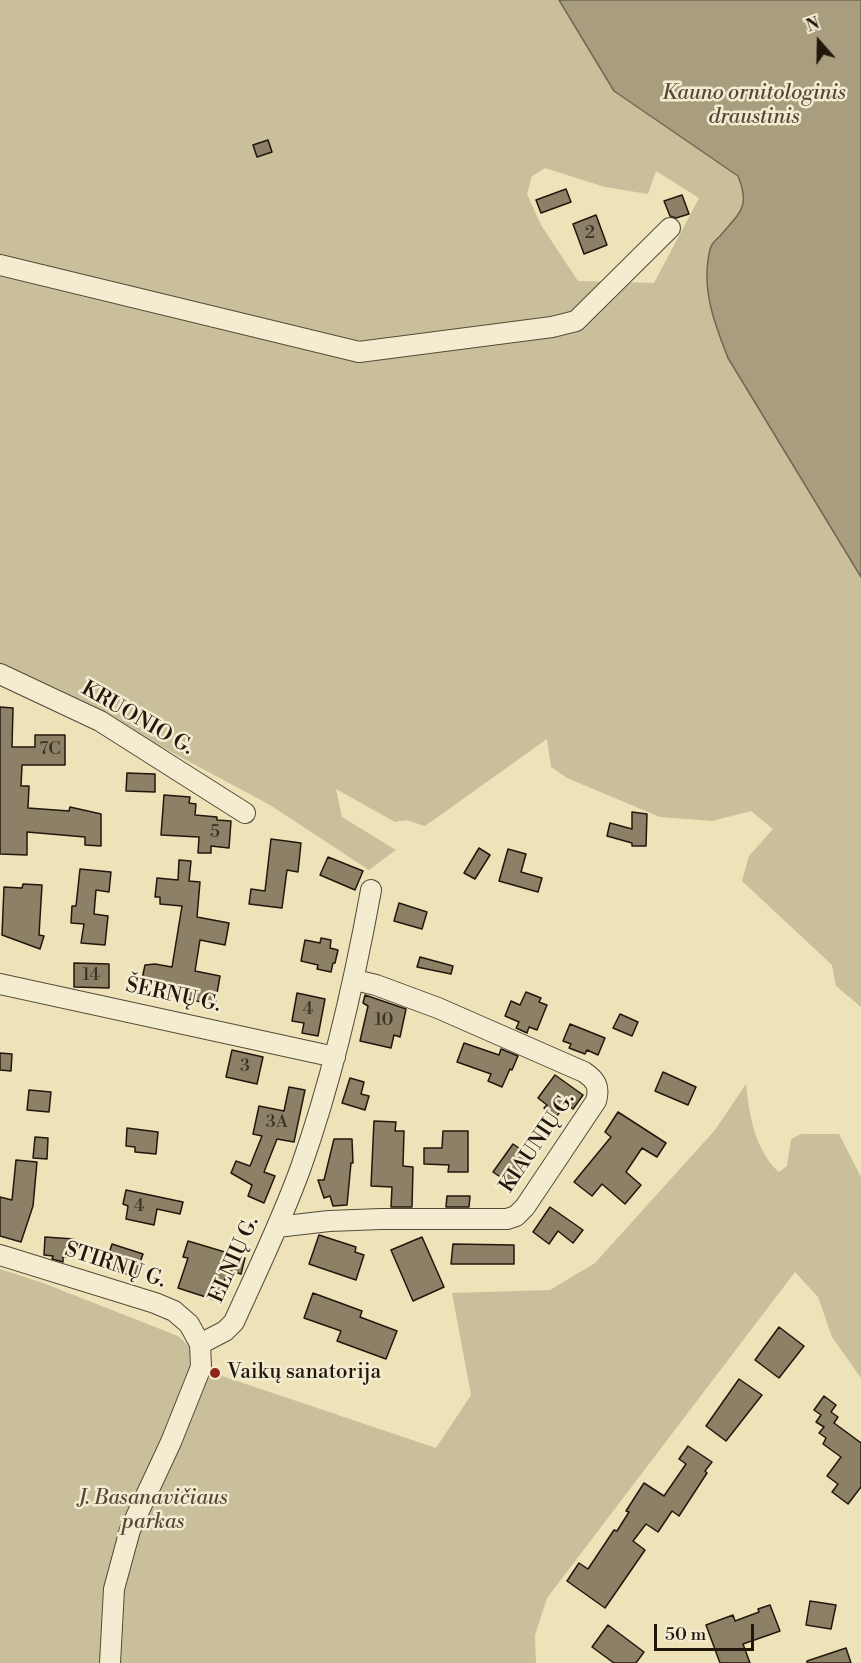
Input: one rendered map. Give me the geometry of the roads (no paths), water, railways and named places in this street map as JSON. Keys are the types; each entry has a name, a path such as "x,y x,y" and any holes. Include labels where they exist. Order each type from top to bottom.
{"street":[{"path":"0,265 359,352 552,327 576,321 670,228"},
{"name":"KRUONIO G.","path":"0,674 100,721 245,813"},
{"name":"ELNIŲ G.","path":"200,1344 225,1331 234,1322 277,1227 300,1169 355,980 371,890"},
{"name":"KIAUNIŲ G.","path":"277,1227 329,1221 507,1220 525,1208 596,1101 597,1085 593,1078 584,1072 438,1008 376,985 355,980"},
{"name":"ŠERNŲ G.","path":"0,984 334,1057"},
{"name":"STIRNŲ G.","path":"0,1255 174,1311 189,1324 200,1344"},
{"path":"110,1663 114,1588 123,1553 130,1530 192,1392 201,1367 200,1344"}],"place":[{"name":"Vaikų sanatorija","path":"215,1373"}],"park label":[{"name":"Kauno ornitologinis draustinis","path":"754,106"},
{"name":"J. Basanavičiaus parkas","path":"153,1511"}]}
